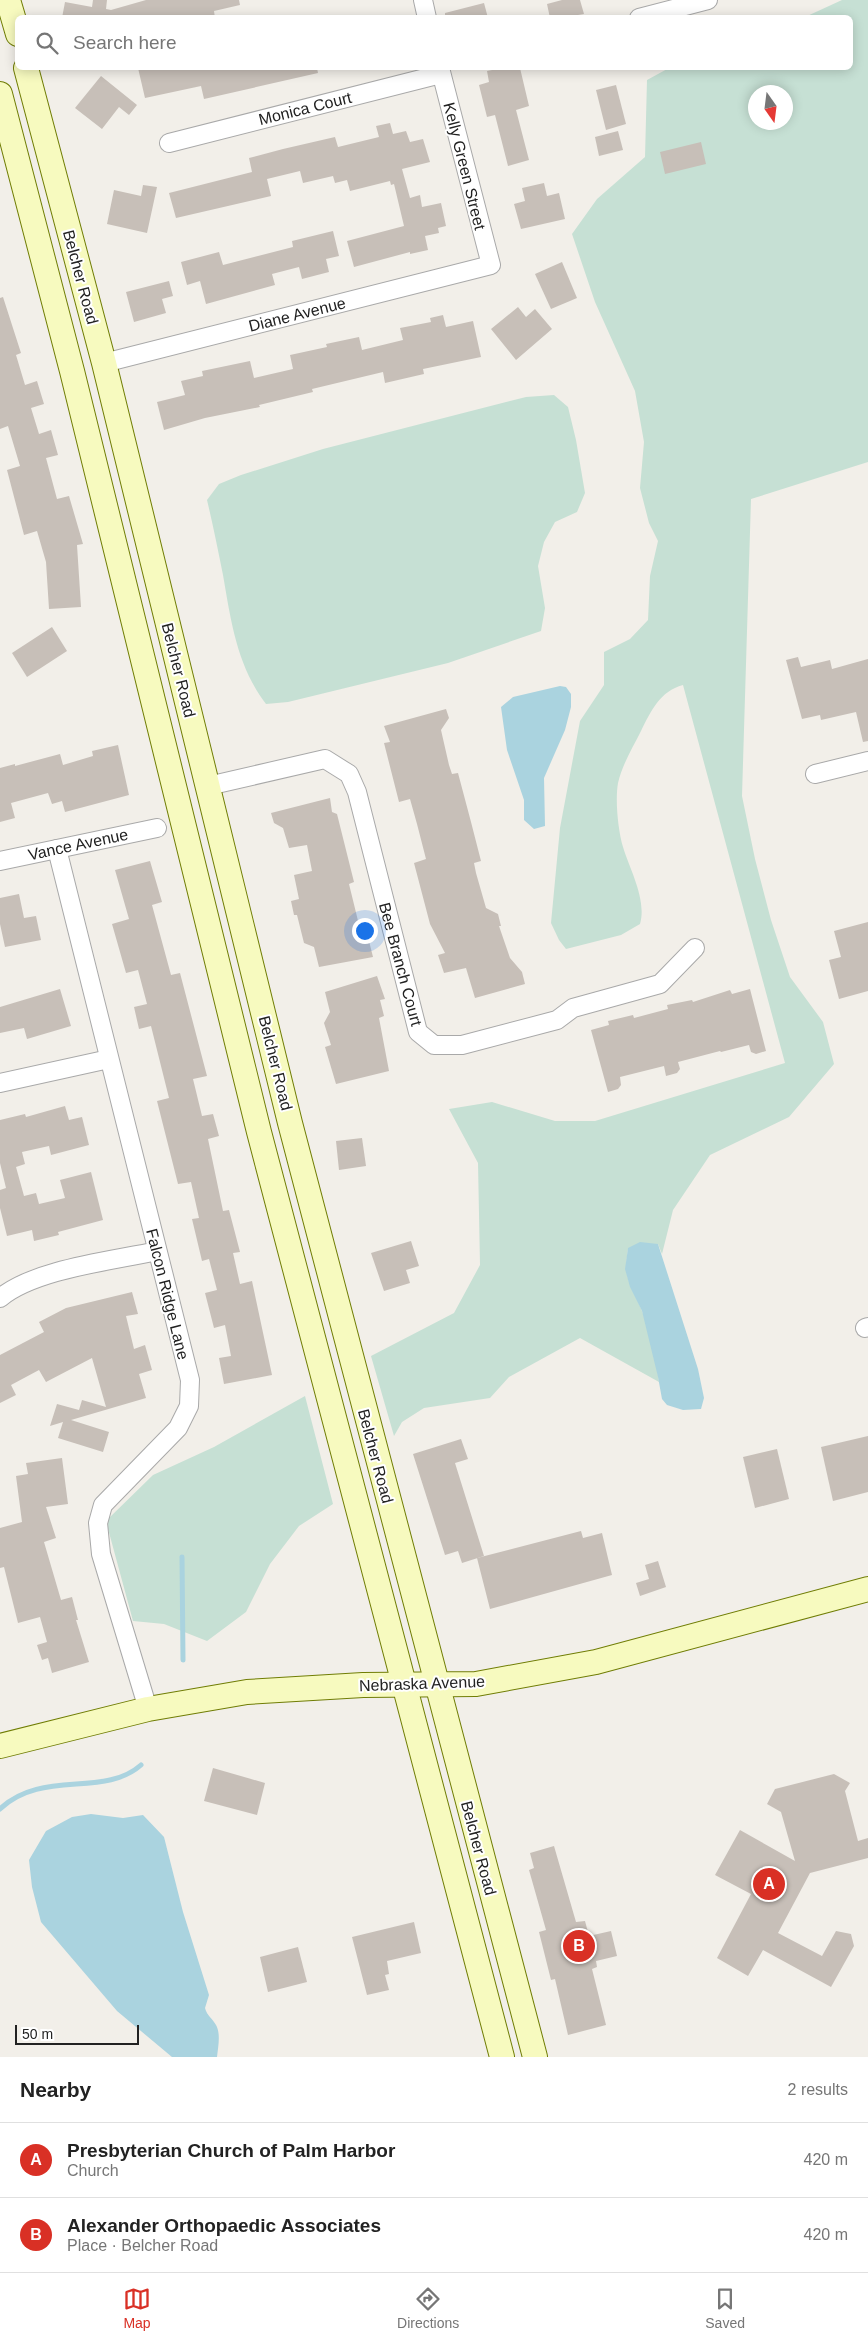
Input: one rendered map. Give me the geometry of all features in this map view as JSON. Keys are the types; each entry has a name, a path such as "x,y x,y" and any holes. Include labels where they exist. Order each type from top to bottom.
{"main road":[{"path":"8,0 15,24"},
{"name":"Belcher Road","path":"27,70 104,362 290,1123 535,2057"},
{"name":"Belcher Road","path":"0,94 72,371 264,1151 502,2057"},
{"name":"Nebraska Avenue","path":"0,1746 148,1709 247,1692 403,1685 476,1684 596,1662 868,1589"}],"street":[{"path":"422,0 426,15"},
{"path":"650,15 708,0"},
{"name":"Monica Court","path":"169,143 441,71"},
{"name":"Kelly Green Street","path":"441,71 491,265"},
{"name":"Diane Avenue","path":"104,362 491,265"},
{"name":"Bee Branch Court","path":"208,786 326,759 349,774 357,792 418,1032 434,1045 462,1045 558,1020 573,1008 660,984 695,948"},
{"path":"815,774 868,761"},
{"name":"Vance Avenue","path":"0,861 157,828"},
{"name":"Falcon Ridge Lane","path":"57,849 190,1380 189,1406 178,1428 103,1505 98,1523 101,1554 148,1709"},
{"path":"0,1082 109,1059"},
{"path":"0,1298 13,1287 42,1276 157,1251"}],"green space":[{"path":"842,0 868,0 868,462 751,499 742,796 755,859 771,920 790,977 823,1022 834,1064 789,1117 710,1155 673,1210 662,1254 658,1244 628,1249 627,1275 648,1328 659,1382 580,1338 509,1377 490,1398 424,1408 402,1422 394,1436 371,1356 454,1313 480,1265 478,1163 449,1109 492,1102 555,1121 595,1121 785,1063 683,685 668,692 653,709 628,756 618,783 617,806 620,832 623,847 640,895 642,915 640,924 621,935 566,949 559,940 551,923 560,828 580,721 604,685 604,652 630,639 648,620 650,576 658,541 649,523 640,488 644,442 635,391 595,302 572,234 597,199 645,157 647,80 665,70 853,70 853,15 809,15"},
{"path":"554,395 568,407 585,493 577,512 555,522 544,542 538,566 545,608 541,631 448,663 288,702 266,704 248,674 232,626 207,500 219,484 241,475 323,449 526,397"},
{"path":"305,1396 333,1504 299,1526 270,1564 246,1612 207,1641 164,1624 133,1621 107,1525 109,1518 153,1475 214,1447"}],"water":[{"path":"560,686 566,687 571,694 571,707 565,730 544,778 545,826 534,829 524,820 524,800 507,750 501,707 513,697"},
{"path":"640,1242 658,1244 698,1369 704,1398 701,1409 683,1410 667,1405 662,1399 642,1311 630,1287 625,1269 628,1248"},
{"path":"91,1814 123,1818 143,1815 164,1837 183,1912 209,1995 205,2008 218,2029 217,2057 172,2057 117,2011 41,1922 32,1887 29,1860 46,1831 72,1817"}],"building":[{"path":"93,0 107,0 106,9 111,10 146,0 239,0 240,5 214,11 215,15 63,15 65,2 92,7"},
{"path":"562,0 580,0 584,14 549,15 547,4"},
{"path":"484,3 487,15 445,15 445,13"},
{"path":"138,70 317,70 318,73 204,99 201,86 145,98"},
{"path":"520,70 529,106 516,110 529,160 508,166 495,115 487,117 479,85 489,82 487,71"},
{"path":"101,76 137,105 129,115 119,107 102,129 75,108"},
{"path":"616,85 626,124 606,130 596,90"},
{"path":"390,123 393,134 406,131 410,142 423,139 430,162 402,169 410,198 420,195 422,207 441,203 446,226 438,228 439,233 425,236 428,250 410,254 410,252 354,267 347,241 404,226 394,184 391,185 390,181 350,191 347,180 335,183 333,176 303,183 300,171 267,179 271,196 176,218 169,193 252,172 249,158 335,137 338,147 379,137 376,126"},
{"path":"618,131 623,150 599,156 595,137"},
{"path":"701,142 706,164 665,174 660,152"},
{"path":"544,183 547,196 559,193 565,219 521,229 514,204 525,201 522,188"},
{"path":"143,185 157,187 147,233 107,224 114,190 141,196"},
{"path":"333,231 339,256 326,259 329,272 302,279 299,267 272,274 275,285 206,304 200,281 187,285 181,262 219,252 223,265 293,247 292,241"},
{"path":"562,262 577,298 551,309 535,274"},
{"path":"169,281 173,296 162,299 166,313 134,322 126,292"},
{"path":"3,297 21,353 16,355 25,385 37,381 44,404 31,408 39,434 51,430 58,455 46,458 57,499 69,496 83,544 77,545 81,607 49,609 46,562 37,531 24,535 7,470 20,466 8,426 0,429 0,298"},
{"path":"518,307 526,317 535,309 552,329 516,360 491,329"},
{"path":"443,315 446,327 473,321 481,357 423,369 424,374 385,383 383,372 312,389 313,392 259,405 260,407 205,418 164,430 157,402 185,395 181,381 203,376 202,371 250,361 254,378 293,369 290,355 327,347 326,344 359,337 362,350 403,340 400,328 431,322 430,318"},
{"path":"52,627 67,651 27,677 12,653"},
{"path":"798,657 801,667 830,660 832,669 868,659 868,741 863,742 856,712 821,720 820,715 802,719 786,660"},
{"path":"446,709 449,718 441,730 452,774 458,773 481,861 474,863 486,908 498,914 501,926 499,926 510,958 522,972 525,984 475,998 466,968 444,973 438,955 445,953 430,924 414,863 426,859 417,824 410,799 399,802 384,743 390,742 384,726"},
{"path":"118,745 129,795 65,812 62,801 52,804 48,793 11,803 15,818 0,822 0,768 60,754 63,765 93,756 92,751"},
{"path":"330,798 332,812 337,814 354,882 349,884 361,933 367,933 373,957 319,967 314,947 304,943 297,915 294,915 291,901 299,899 294,875 312,871 307,845 289,848 283,828 274,823 271,813"},
{"path":"150,861 162,902 152,905 171,975 180,973 207,1076 193,1079 202,1116 213,1114 219,1136 208,1139 223,1211 229,1210 240,1252 233,1253 240,1284 252,1281 272,1375 224,1384 219,1358 231,1356 225,1325 214,1328 205,1293 217,1290 209,1259 202,1261 192,1219 199,1218 191,1182 178,1184 157,1101 169,1098 151,1026 139,1029 134,1007 147,1004 138,970 126,973 112,924 129,919 115,870"},
{"path":"19,894 24,918 36,916 41,940 5,947 0,924 0,898"},
{"path":"868,922 868,991 839,999 829,960 841,957 834,931"},
{"path":"377,976 385,999 380,1000 384,1016 379,1018 389,1071 336,1084 325,1047 331,1045 324,1023 330,1012 325,992"},
{"path":"60,989 71,1026 27,1039 24,1028 0,1033 0,1007"},
{"path":"750,989 766,1051 756,1054 751,1052 749,1045 720,1051 678,1062 680,1069 677,1073 666,1076 664,1066 620,1077 621,1085 618,1089 608,1092 591,1030 609,1025 608,1021 633,1015 634,1018 668,1009 667,1005 692,1000 693,1002 730,990 732,994"},
{"path":"65,1106 69,1120 82,1117 89,1145 51,1155 49,1146 22,1152 25,1164 16,1167 24,1196 36,1193 39,1204 65,1198 60,1180 91,1172 103,1220 58,1232 59,1235 34,1241 32,1230 7,1236 0,1208 0,1190 6,1188 0,1163 0,1120 25,1114 26,1117"},
{"path":"362,1138 366,1166 339,1170 336,1141"},
{"path":"411,1241 419,1266 406,1270 410,1283 384,1291 371,1253"},
{"path":"132,1292 138,1314 126,1316 134,1349 145,1345 152,1370 139,1374 146,1398 71,1420 109,1432 103,1452 58,1438 63,1422 50,1426 57,1404 79,1410 82,1400 106,1407 92,1358 46,1382 39,1370 11,1385 16,1395 0,1403 0,1355 44,1332 39,1322 66,1308"},
{"path":"868,1436 868,1492 833,1501 821,1447"},
{"path":"461,1439 468,1459 455,1463 484,1556 462,1563 458,1551 445,1555 413,1454"},
{"path":"777,1449 789,1499 755,1508 743,1457"},
{"path":"62,1458 68,1504 46,1507 56,1538 44,1542 61,1600 72,1597 78,1620 76,1620 89,1662 52,1673 48,1658 42,1660 37,1645 47,1642 40,1617 18,1623 4,1567 0,1568 0,1528 22,1522 16,1476 28,1474 26,1463"},
{"path":"581,1531 583,1538 602,1533 612,1575 490,1609 477,1558"},
{"path":"658,1561 666,1587 640,1596 636,1583 649,1579 645,1565"},
{"path":"213,1768 265,1783 257,1815 204,1801"},
{"path":"834,1774 850,1783 845,1791 858,1841 868,1838 868,1858 810,1873 778,1933 822,1956 836,1931 851,1934 854,1946 831,1987 763,1950 748,1976 717,1958 751,1894 715,1875 740,1830 795,1861 781,1812 767,1804 775,1789"},
{"path":"554,1846 576,1922 585,1921 589,1936 611,1931 617,1956 596,1961 597,1967 592,1969 606,2025 568,2035 555,1979 551,1980 539,1932 546,1930 529,1870 534,1868 530,1853"},
{"path":"414,1922 421,1953 387,1961 389,1974 385,1975 389,1990 367,1995 352,1937"},
{"path":"298,1947 307,1982 268,1992 260,1957"}],"waterway":[{"path":"182,1557 183,1660"},
{"path":"0,1809 17,1797 35,1790 53,1786 109,1780 126,1775 141,1765"}],"place":[{"name":"Presbyterian Church of Palm Harbor","path":"769,1884"},
{"name":"Alexander Orthopaedic Associates","path":"579,1946"}]}
